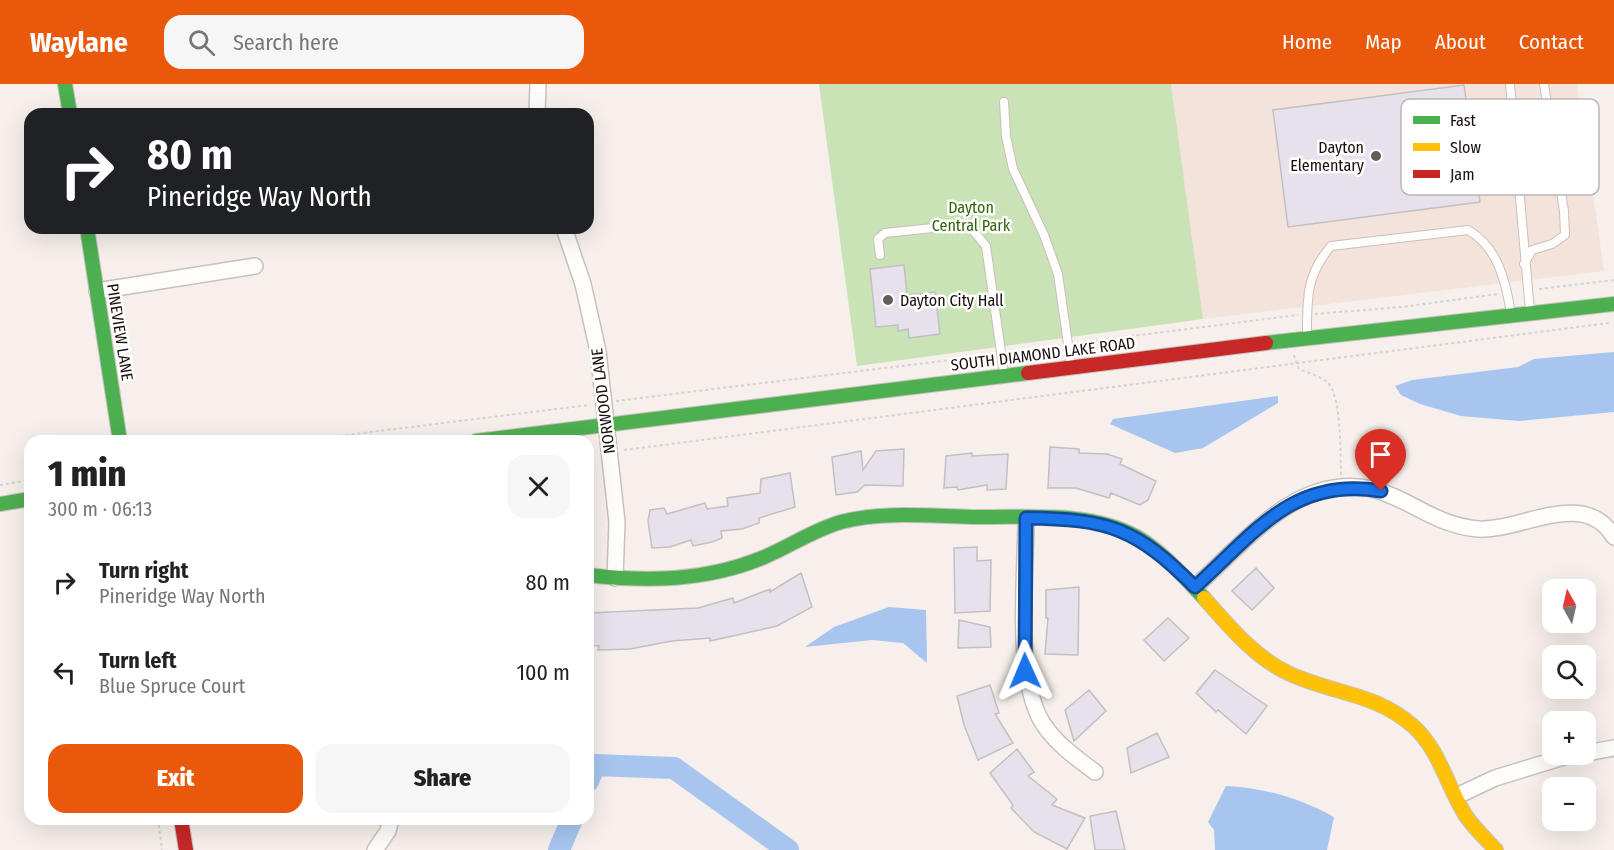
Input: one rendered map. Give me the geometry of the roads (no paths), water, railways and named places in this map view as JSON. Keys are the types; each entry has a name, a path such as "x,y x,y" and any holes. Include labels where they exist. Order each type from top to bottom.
{"street":[{"path":"65,84 68,108"},
{"path":"537,108 538,84"},
{"name":"PINEVIEW LANE","path":"88,234 119,435"},
{"name":"NORWOOD LANE","path":"566,234 592,317 617,522 615,578"},
{"path":"97,291 255,266"},
{"name":"SOUTH DIAMOND LAKE ROAD","path":"528,435 1307,338 1614,303"},
{"path":"1195,587 1282,510 1318,491 1342,487 1381,491 1404,499 1437,519 1459,526 1501,528 1568,512 1588,516 1603,524 1614,537"},
{"path":"0,504 24,500"},
{"path":"594,576 672,579 723,571 780,550 820,529 857,518 881,515 1071,519 1104,524 1137,537 1171,562 1242,639 1264,659 1288,673 1319,686 1370,698 1413,726 1431,747 1466,816 1496,850"},
{"path":"1026,518 1025,656 1031,698 1043,723 1056,740 1095,772"},
{"path":"1596,751 1614,748"},
{"path":"1457,796 1495,778 1542,764"},
{"path":"182,825 186,850"},
{"path":"375,850 390,825"}],"lane":[{"path":"1509,84 1510,99"},
{"path":"1544,84 1546,99"},
{"path":"1004,102 1009,154 1054,263 1071,367"},
{"path":"1518,195 1530,314"},
{"path":"1524,265 1532,250 1552,244 1565,235 1562,195"},
{"path":"880,255 878,239 885,233 952,226 971,228 986,246 1005,375"},
{"path":"1307,338 1307,292 1318,261 1331,246 1468,230 1483,239 1504,277 1511,315"}],"water":[{"path":"1614,352 1614,412 1519,421 1461,416 1420,404 1401,395 1395,386 1412,380 1518,367 1534,359"},
{"path":"1278,396 1278,403 1203,448 1175,453 1110,424 1113,419"},
{"path":"889,607 926,610 927,663 903,643 872,640 805,647 834,627"},
{"path":"1226,786 1282,795 1308,804 1334,817 1327,850 1215,850 1214,830 1208,822"}],"waterway":[{"path":"594,767 595,765 674,768 788,850"},
{"path":"559,850 569,825"}],"place":[{"name":"Dayton Elementary","path":"1376,156"},
{"name":"Dayton City Hall","path":"888,300"}],"park label":[{"name":"Dayton Central Park","path":"971,216"}]}
